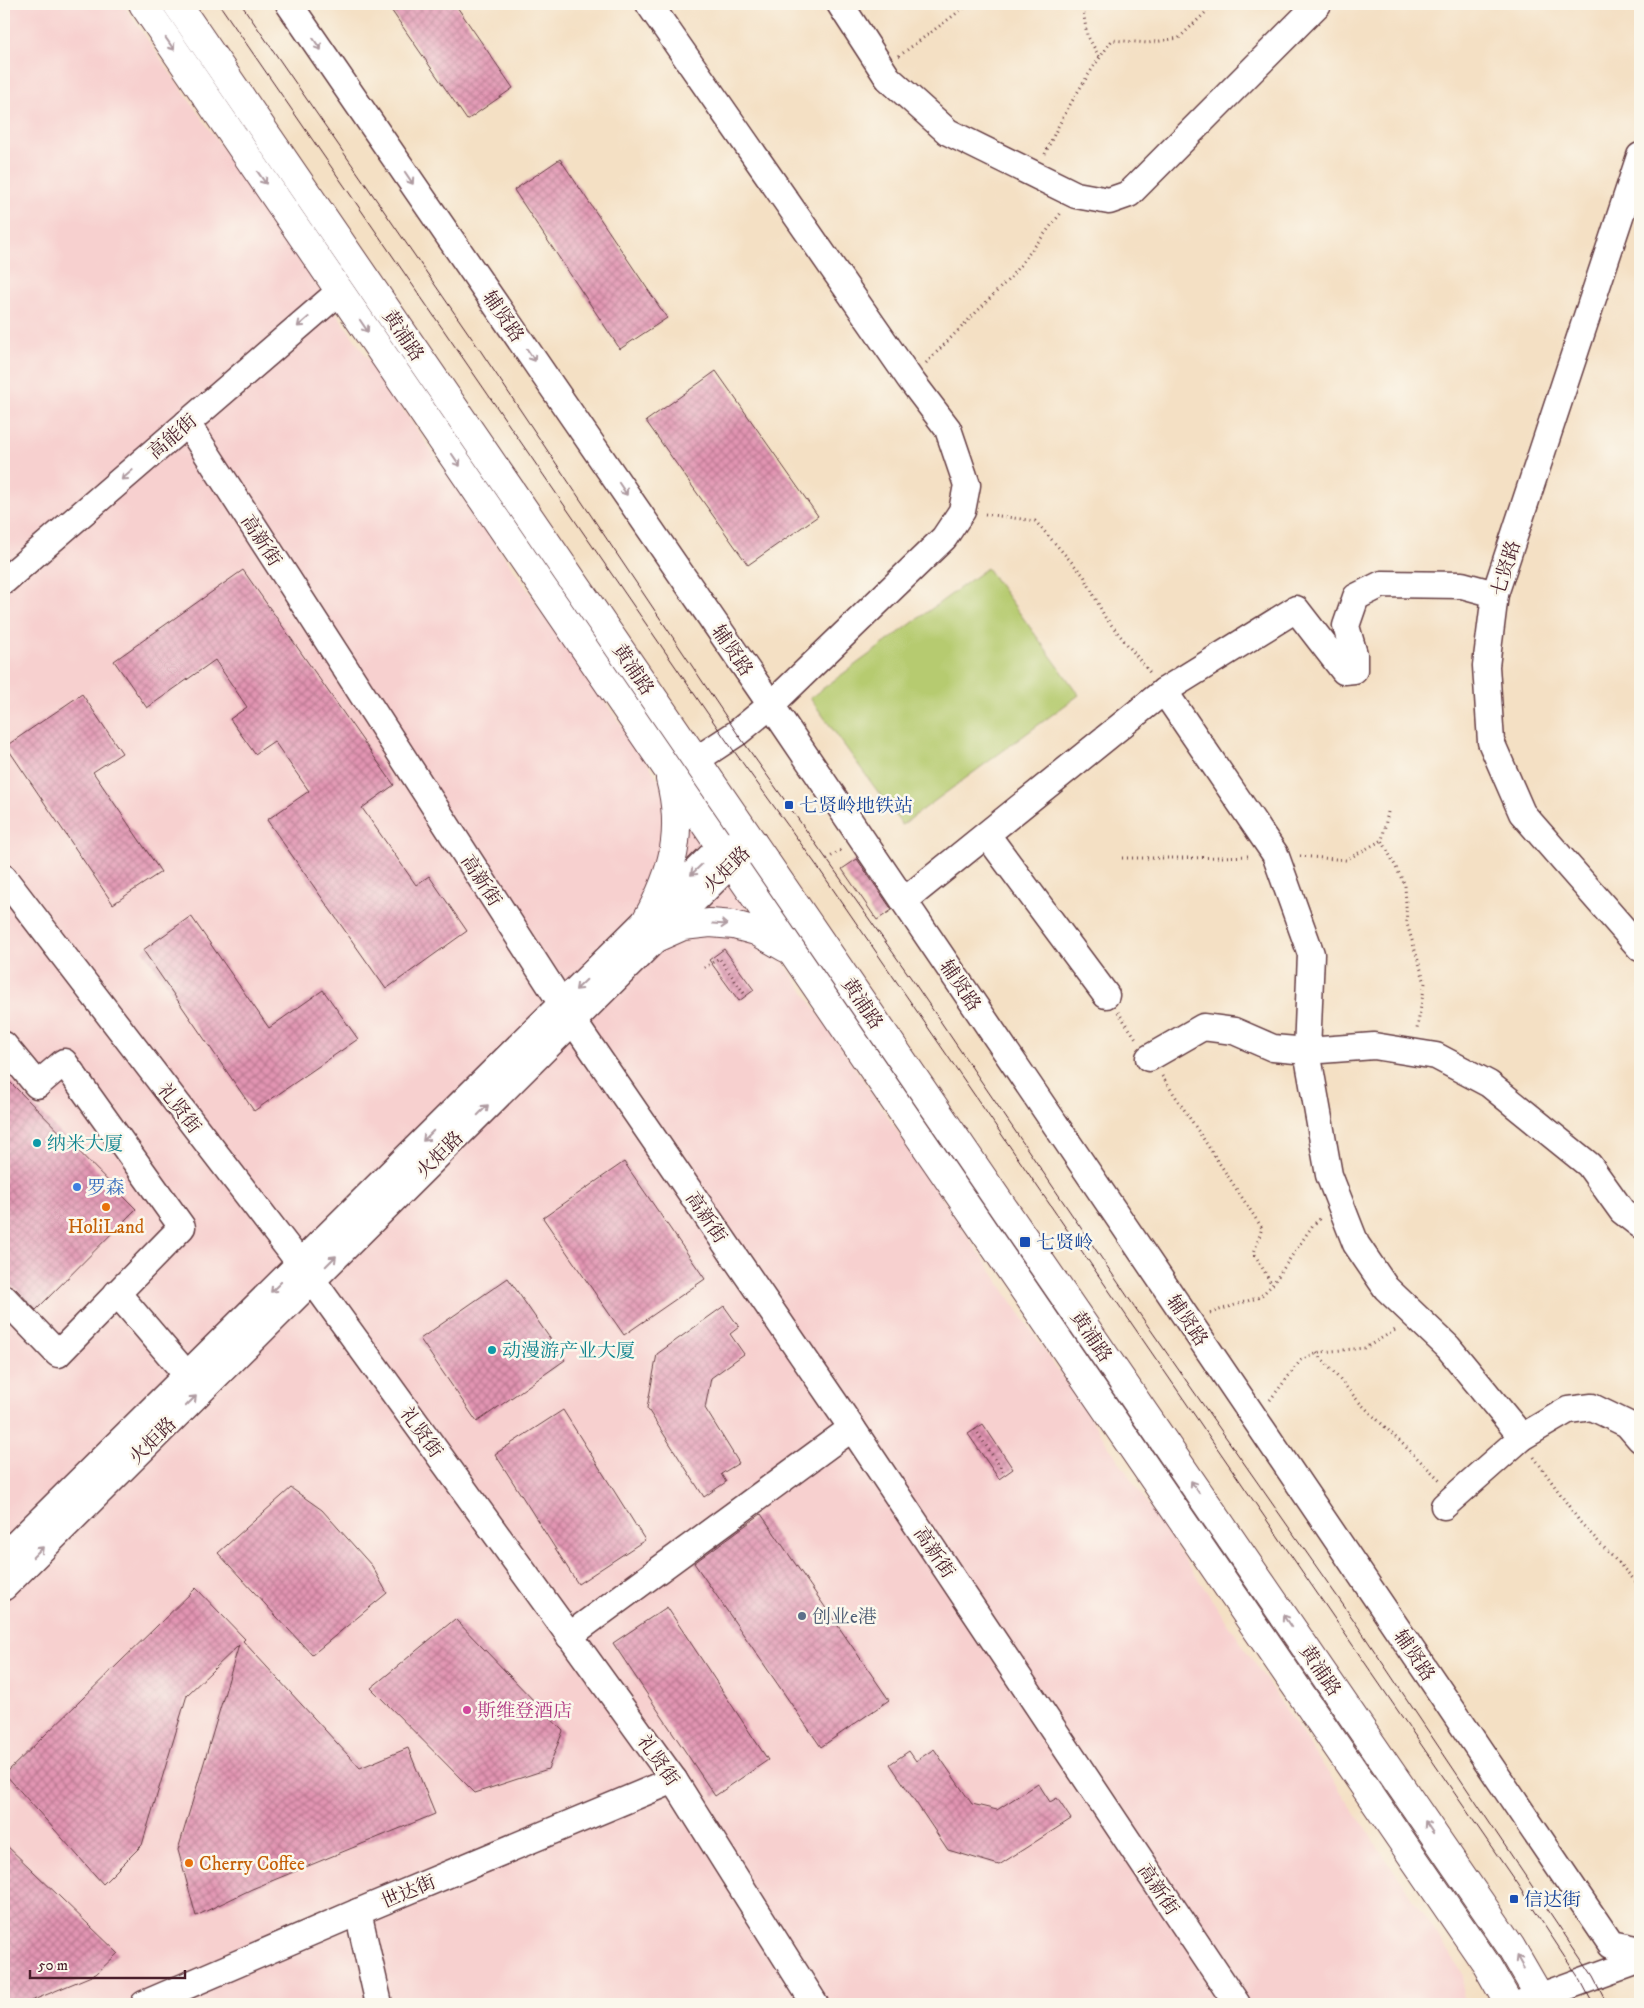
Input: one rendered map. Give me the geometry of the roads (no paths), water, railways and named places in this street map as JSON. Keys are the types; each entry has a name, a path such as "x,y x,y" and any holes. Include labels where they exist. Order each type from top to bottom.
{"highway":[{"name":"黄浦路","path":"143,4 1486,1964 1509,2004"},
{"name":"黄浦路","path":"177,4 1511,1947 1534,2002"},
{"path":"667,768 677,817 676,843 651,929 710,923 734,925 756,931 776,940 794,953"}],"street":[{"name":"辅贤路","path":"289,4 771,704 1611,1944 1640,1950"},
{"path":"649,4 910,379 948,429 967,485 962,511 944,538 771,704 737,733 696,760"},
{"path":"840,4 888,78 948,132 1076,195 1109,202 1128,194 1318,4"},
{"name":"七贤路","path":"1640,156 1495,594 1486,666 1491,742 1522,813 1640,948"},
{"name":"高能街","path":"4,581 340,291"},
{"name":"高新街","path":"187,423 567,1012 852,1428 1237,2004"},
{"path":"904,901 1164,691 1296,609 1344,671 1354,670 1354,654 1346,626 1356,597 1382,584 1462,585 1495,594"},
{"path":"1164,691 1275,854 1311,954 1307,1051 1329,1175 1356,1244 1386,1288 1448,1347 1521,1438"},
{"path":"987,835 1106,995"},
{"name":"火炬路","path":"4,1587 306,1272 567,1012 726,855 753,842"},
{"name":"礼贤街","path":"4,878 13,909 306,1272 674,1780 815,2004"},
{"path":"1149,1058 1202,1027 1234,1031 1273,1048 1307,1051 1374,1046 1436,1056 1489,1084 1590,1165 1622,1211 1640,1225"},
{"path":"4,1045 37,1085 64,1062 182,1227 58,1354 4,1298"},
{"name":"火炬路","path":"4,1556 187,1375 306,1272"},
{"path":"117,1293 187,1375"},
{"path":"1450,1501 1521,1438 1568,1410 1592,1407 1627,1424 1640,1439"},
{"path":"569,1636 852,1428"},
{"name":"世达街","path":"144,2004 674,1780"},
{"path":"358,1912 379,2004"},
{"path":"1534,2002 1640,1960"}],"tram line":[{"path":"219,4 726,740 817,866 1517,1884 1581,1981 1593,2004"},
{"path":"241,4 480,350 737,733 911,978 1134,1306 1353,1619 1593,1977 1607,2004"}],"place":[{"name":"七贤岭地铁站","path":"789,805"},
{"name":"纳米大厦","path":"37,1143"},
{"name":"罗森","path":"77,1187"},
{"name":"HoliLand","path":"106,1207"},
{"name":"七贤岭","path":"1025,1242"},
{"name":"动漫游产业大厦","path":"492,1350"},
{"name":"创业e港","path":"802,1616"},
{"name":"斯维登酒店","path":"467,1710"},
{"name":"Cherry Coffee","path":"189,1863"},
{"name":"信达街","path":"1514,1899"}]}
